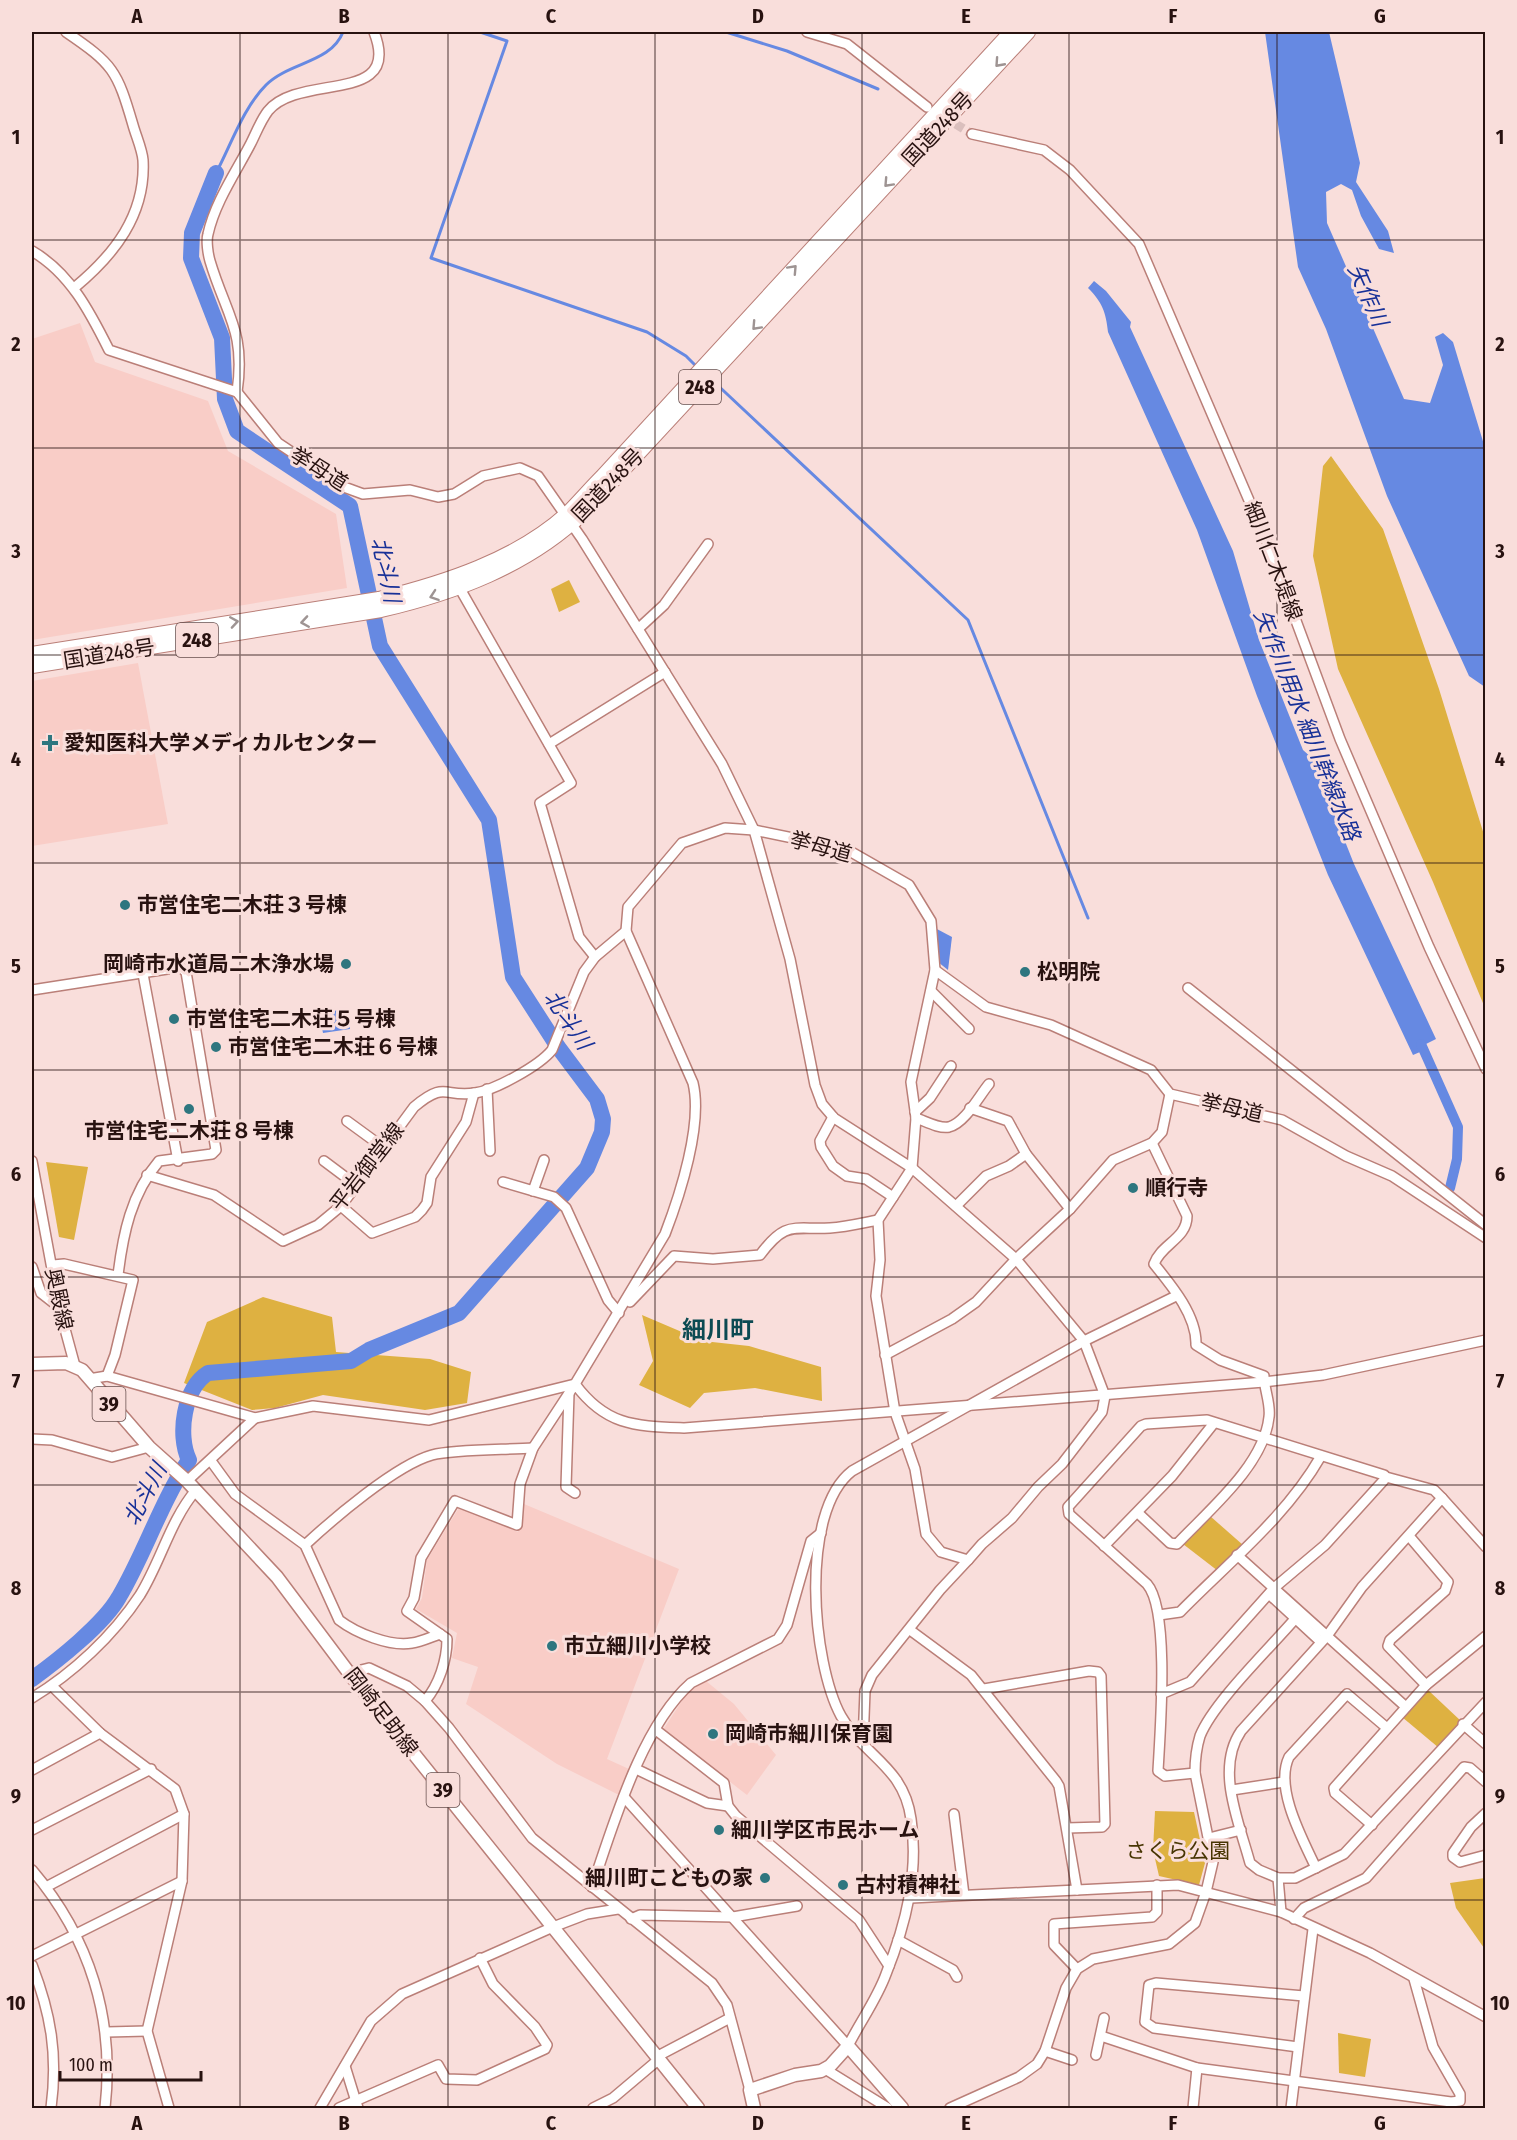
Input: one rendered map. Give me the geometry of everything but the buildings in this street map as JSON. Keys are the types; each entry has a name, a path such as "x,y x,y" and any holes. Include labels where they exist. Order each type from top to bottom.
{"highway":[{"name":"国道248号","path":"965,91 1011,32"},
{"name":"国道248号","path":"32,666 361,608 459,587 482,580 544,544 965,91 1028,32"},
{"name":"国道248号","path":"380,604 485,565 569,519"},
{"name":"国道248号","path":"32,654 361,608"}],"main road":[{"name":"39","path":"32,1364 66,1363 75,1366"},
{"name":"岡崎足助線","path":"75,1366 149,1447 186,1480 277,1576 349,1673 698,2109"},
{"path":"754,2109 750,2090 795,2075 825,2069 848,2046 902,2109"}],"street":[{"path":"66,32 94,51 111,67 121,84 143,158 142,190 127,229 103,265 74,288"},
{"path":"32,251 44,258 74,288 89,310 109,350 237,392 241,366 239,344 209,259 207,236 216,209 268,111 283,98 306,90 346,85 367,78 379,64 381,49 375,32"},
{"path":"807,32 847,44 927,106"},
{"name":"細川仁木堤線","path":"972,134 1044,150 1070,170 1139,244 1266,540 1340,740 1429,947 1485,1069"},
{"name":"挙母道","path":"237,392 278,443 344,487 363,494 410,490 438,497 454,494 483,476 520,468 538,476 569,519 723,764 754,830 846,849 909,885 931,921 935,970 911,1082 916,1115 912,1168"},
{"path":"638,629 664,605 708,544"},
{"path":"459,587 571,783 540,803 579,937 595,957 626,931"},
{"path":"549,744 665,672"},
{"path":"426,1701 435,1689 447,1650 447,1639 407,1611 414,1598 421,1558 455,1501 516,1525 520,1484 532,1448 575,1384 648,1266 672,1216 696,1108 693,1083 626,931 628,907 682,843 725,828 754,830 790,959 815,1085 822,1104 833,1117 912,1168 1016,1258 1084,1341 1105,1396 1102,1412 1062,1464 1038,1486 1012,1518 982,1544 939,1590 910,1630 880,1664 867,1685 863,1743"},
{"name":"平岩御堂線","path":"147,1175 214,1195 283,1241 318,1225 341,1206 414,1107 422,1100 442,1090 474,1093 487,1089 543,1060 552,1050 577,984 595,957"},
{"path":"32,990 180,967 186,972 216,1150 212,1155 178,1161 159,1161 147,1175 134,1202 123,1237 118,1275"},
{"path":"885,1355 952,1319 976,1302 1016,1258 1070,1209 1113,1160 1152,1143 1162,1132 1170,1094 1151,1070 1052,1025 986,1007 935,970"},
{"path":"143,974 178,1161"},
{"path":"1188,988 1485,1225"},
{"path":"931,991 969,1029"},
{"path":"951,1066 916,1115 948,1128 970,1108 989,1084"},
{"path":"487,1089 490,1151"},
{"path":"341,1206 372,1233 415,1217 427,1203 431,1177 465,1122 474,1093"},
{"name":"挙母道","path":"1170,1094 1282,1120 1346,1156 1392,1176 1485,1238"},
{"path":"970,1108 1008,1121 1026,1154 1070,1209"},
{"path":"833,1117 820,1141 821,1147 833,1166 847,1176 866,1179 893,1197"},
{"path":"347,1121 384,1148"},
{"path":"1138,1514 1170,1543 1178,1544 1247,1468 1263,1438 1270,1416 1264,1376 1220,1360 1196,1345 1197,1330 1154,1264 1187,1226 1187,1216 1152,1143"},
{"path":"956,1206 986,1176 1009,1167 1026,1154"},
{"path":"533,1191 544,1160"},
{"name":"奥殿線","path":"32,1161 59,1307 75,1366"},
{"path":"324,1161 356,1185"},
{"path":"912,1168 878,1220 880,1260 876,1296 895,1412 915,1469 926,1534 941,1552 968,1560"},
{"path":"503,1182 554,1197 566,1208 608,1300 619,1314"},
{"path":"619,1314 674,1256 713,1259 760,1255 770,1241 790,1227 832,1228 878,1220"},
{"path":"53,1265 64,1264 118,1275 131,1279 133,1283 107,1376"},
{"path":"32,1267 41,1293 59,1307"},
{"path":"624,1797 848,2046 889,1966 911,1898 911,1818 904,1793 889,1767 850,1731 827,1683 818,1634 816,1578 821,1533 832,1492 845,1476 906,1440 1084,1341 1176,1296"},
{"path":"575,1384 595,1408 607,1416 626,1422 670,1428 1264,1382 1323,1375 1485,1340"},
{"path":"89,1379 107,1376 255,1418 313,1406 429,1420 575,1384"},
{"path":"569,1393 566,1487 575,1493"},
{"path":"32,1698 52,1686 109,1634 140,1594 181,1508 186,1480 211,1461 255,1418"},
{"path":"1195,1773 1165,1776 1158,1771 1161,1694 1160,1615 1152,1589 1069,1514 1068,1507 1144,1424 1204,1420 1384,1475 1386,1478 1434,1490 1485,1546"},
{"path":"1104,1546 1138,1514 1214,1423"},
{"path":"32,1439 52,1440 112,1457 149,1447"},
{"path":"305,1545 324,1527 398,1472 432,1455 532,1448"},
{"path":"1160,1615 1180,1612 1291,1501 1321,1456"},
{"path":"211,1461 235,1494 305,1545 339,1620 360,1632 404,1644 440,1634"},
{"path":"1161,1694 1190,1682 1272,1591 1325,1545 1386,1478"},
{"path":"1442,1498 1362,1587 1324,1639 1237,1738 1228,1763 1241,1830 1253,1866 1278,1878 1295,1878 1344,1854 1485,1702"},
{"path":"592,1887 636,1769 656,1730 679,1694 691,1683 778,1639 787,1624 812,1541 821,1533"},
{"path":"1409,1536 1448,1582 1445,1591 1388,1644 1389,1650 1425,1684"},
{"path":"1237,1555 1324,1639 1406,1707"},
{"path":"1272,1591 1294,1620 1324,1639"},
{"path":"950,2109 1019,2077 1037,2064 1045,2051 1066,1988 1077,1969 1093,1959 1110,1954 1169,1944 1195,1923 1213,1862 1195,1773 1197,1747 1208,1721 1294,1620"},
{"path":"910,1630 963,1668 984,1689 1056,1781 1067,1828 1077,1890"},
{"path":"1372,1825 1335,1793 1334,1788 1425,1684 1485,1636"},
{"path":"349,1673 369,1668 407,1686 426,1701 532,1838 618,1909 705,1976 724,2000 750,2090"},
{"path":"984,1689 1089,1671 1098,1672 1101,1676 1105,1824 1102,1827 1067,1828"},
{"path":"52,1686 100,1734 151,1769 175,1790 184,1814 182,1881 147,2031 169,2109"},
{"path":"1316,1869 1292,1811 1284,1782 1284,1768 1288,1757 1347,1694 1387,1728"},
{"path":"1463,1724 1485,1744"},
{"path":"656,1730 724,1783 728,1806 736,1816 859,1920 889,1966"},
{"path":"32,1770 100,1734"},
{"path":"1294,1919 1304,1908 1366,1878 1464,1767 1470,1768 1485,1782"},
{"path":"32,1830 151,1769"},
{"path":"636,1769 707,1803 728,1806"},
{"path":"1232,1790 1284,1782"},
{"path":"1485,1813 1471,1827 1453,1853 1453,1857 1460,1862 1485,1855"},
{"path":"46,1887 184,1814"},
{"path":"954,1814 964,1895"},
{"path":"1209,1838 1241,1830"},
{"path":"32,1870 46,1887 76,1934 99,1999 107,2031 105,2109"},
{"path":"1278,1878 1281,1912"},
{"path":"32,1956 182,1881"},
{"path":"911,1898 1178,1885 1281,1912 1313,1929 1371,1953 1485,2017"},
{"path":"1077,1969 1054,1945 1054,1924 1152,1917 1157,1912 1157,1886"},
{"path":"631,1919 640,1915 733,1917 797,1906"},
{"path":"320,2109 371,2021 402,1994 553,1927 587,1914 618,1909"},
{"path":"1291,2109 1313,1929"},
{"path":"898,1940 953,1970 957,1977"},
{"path":"339,2109 358,2104 438,2065 446,2079 477,2080 545,2049 547,2045 535,2027 493,1984 480,1958"},
{"path":"32,1965 46,2002 54,2046 51,2109"},
{"path":"1101,2036 1197,2068 1452,2105 1460,2101 1460,2094 1433,2047 1414,1979"},
{"path":"1298,2047 1154,2028 1145,2022 1149,1985 1156,1983 1305,1996"},
{"path":"593,2109 613,2098 658,2059 730,2018"},
{"path":"1096,2055 1104,2018"},
{"path":"107,2031 147,2031"},
{"path":"1045,2051 1072,2060"},
{"path":"345,2066 358,2104"},
{"path":"1193,2109 1197,2068"},
{"path":"825,2069 888,2109"}],"shaded area":[{"path":"80,323 95,362 208,401 228,451 336,514 347,588 32,640 32,339"},
{"path":"138,663 168,824 32,846 32,681"},
{"name":"市立細川小学校","path":"524,1504 679,1569 607,1759 629,1769 619,1795 557,1764 466,1704 478,1667 452,1658 457,1633 416,1609 422,1598 427,1560 460,1506 518,1532"},
{"name":"岡崎市細川保育園","path":"706,1681 734,1704 776,1755 747,1795 663,1730 687,1693"}],"green space":[{"path":"1331,456 1383,529 1439,689 1485,838 1485,1008 1433,882 1338,669 1313,556 1323,466"},
{"path":"569,580 580,602 559,612 551,589"},
{"path":"46,1162 88,1167 74,1240 59,1237"},
{"path":"263,1297 332,1317 336,1352 430,1359 471,1372 467,1403 425,1410 323,1395 275,1408 252,1410 184,1383 207,1322"},
{"path":"642,1315 703,1341 749,1346 821,1367 822,1401 755,1388 704,1393 690,1408 639,1385 653,1361"},
{"path":"1210,1516 1243,1545 1218,1571 1183,1544"},
{"path":"1428,1690 1462,1722 1439,1748 1402,1717"},
{"name":"さくら公園","path":"1155,1811 1194,1812 1205,1863 1199,1885 1159,1876 1153,1850"},
{"path":"1485,1878 1486,1947 1484,1948 1456,1908 1450,1883"},
{"path":"1338,2033 1371,2039 1365,2077 1339,2073"}],"water":[{"path":"1265,32 1329,32 1360,163 1356,182 1388,231 1394,253 1379,249 1361,216 1352,190 1341,184 1326,192 1327,223 1404,399 1430,403 1443,365 1435,337 1443,333 1453,342 1485,448 1485,687 1469,676 1387,496 1326,329 1298,267"},
{"name":"矢作川用水 細川幹線水路","path":"1094,281 1106,291 1131,322 1130,327 1233,551 1259,640 1303,750 1312,758 1354,864 1436,1039 1426,1044 1430,1054 1423,1057 1420,1052 1413,1055 1328,875 1257,696 1197,530 1108,332 1102,308 1088,288"},
{"path":"935,928 952,937 948,970 938,962"},
{"path":"347,1009 350,1029 323,1033 319,1013"}],"waterway":[{"path":"216,173 244,116 266,85 275,77 329,50 343,32"},
{"path":"480,32 507,41 431,258 647,332 686,356 697,367"},
{"path":"726,32 787,51 878,89"},
{"name":"北斗川","path":"32,1679 67,1652 103,1619 119,1597 169,1494 189,1460 185,1450 183,1425 188,1401 200,1380 208,1373 351,1361 369,1350 459,1313 587,1168 602,1132 603,1119 597,1099 558,1047 513,977 489,820 380,646 350,506 237,431 225,399 222,338 191,258 192,233 216,173"},
{"path":"711,379 968,620 1088,918"},
{"name":"矢作川用水 細川幹線水路","path":"1421,1044 1458,1127 1457,1159 1450,1188"}],"tunnel":[{"path":"944,117 972,134"}],"place":[{"name":"愛知医科大学メディカルセンター","path":"50,743"},
{"name":"市営住宅二木荘３号棟","path":"125,905"},
{"name":"岡崎市水道局二木浄水場","path":"346,964"},
{"name":"松明院","path":"1025,972"},
{"name":"市営住宅二木荘５号棟","path":"174,1019"},
{"name":"市営住宅二木荘６号棟","path":"216,1047"},
{"name":"市営住宅二木荘８号棟","path":"189,1109"},
{"name":"順行寺","path":"1133,1188"},
{"name":"市立細川小学校","path":"552,1646"},
{"name":"岡崎市細川保育園","path":"713,1734"},
{"name":"細川学区市民ホーム","path":"719,1830"},
{"name":"細川町こどもの家","path":"765,1878"},
{"name":"古村積神社","path":"843,1885"}],"district":[{"name":"細川町","path":"718,1330"}],"water label":[{"name":"矢作川","path":"1368,295"}]}
